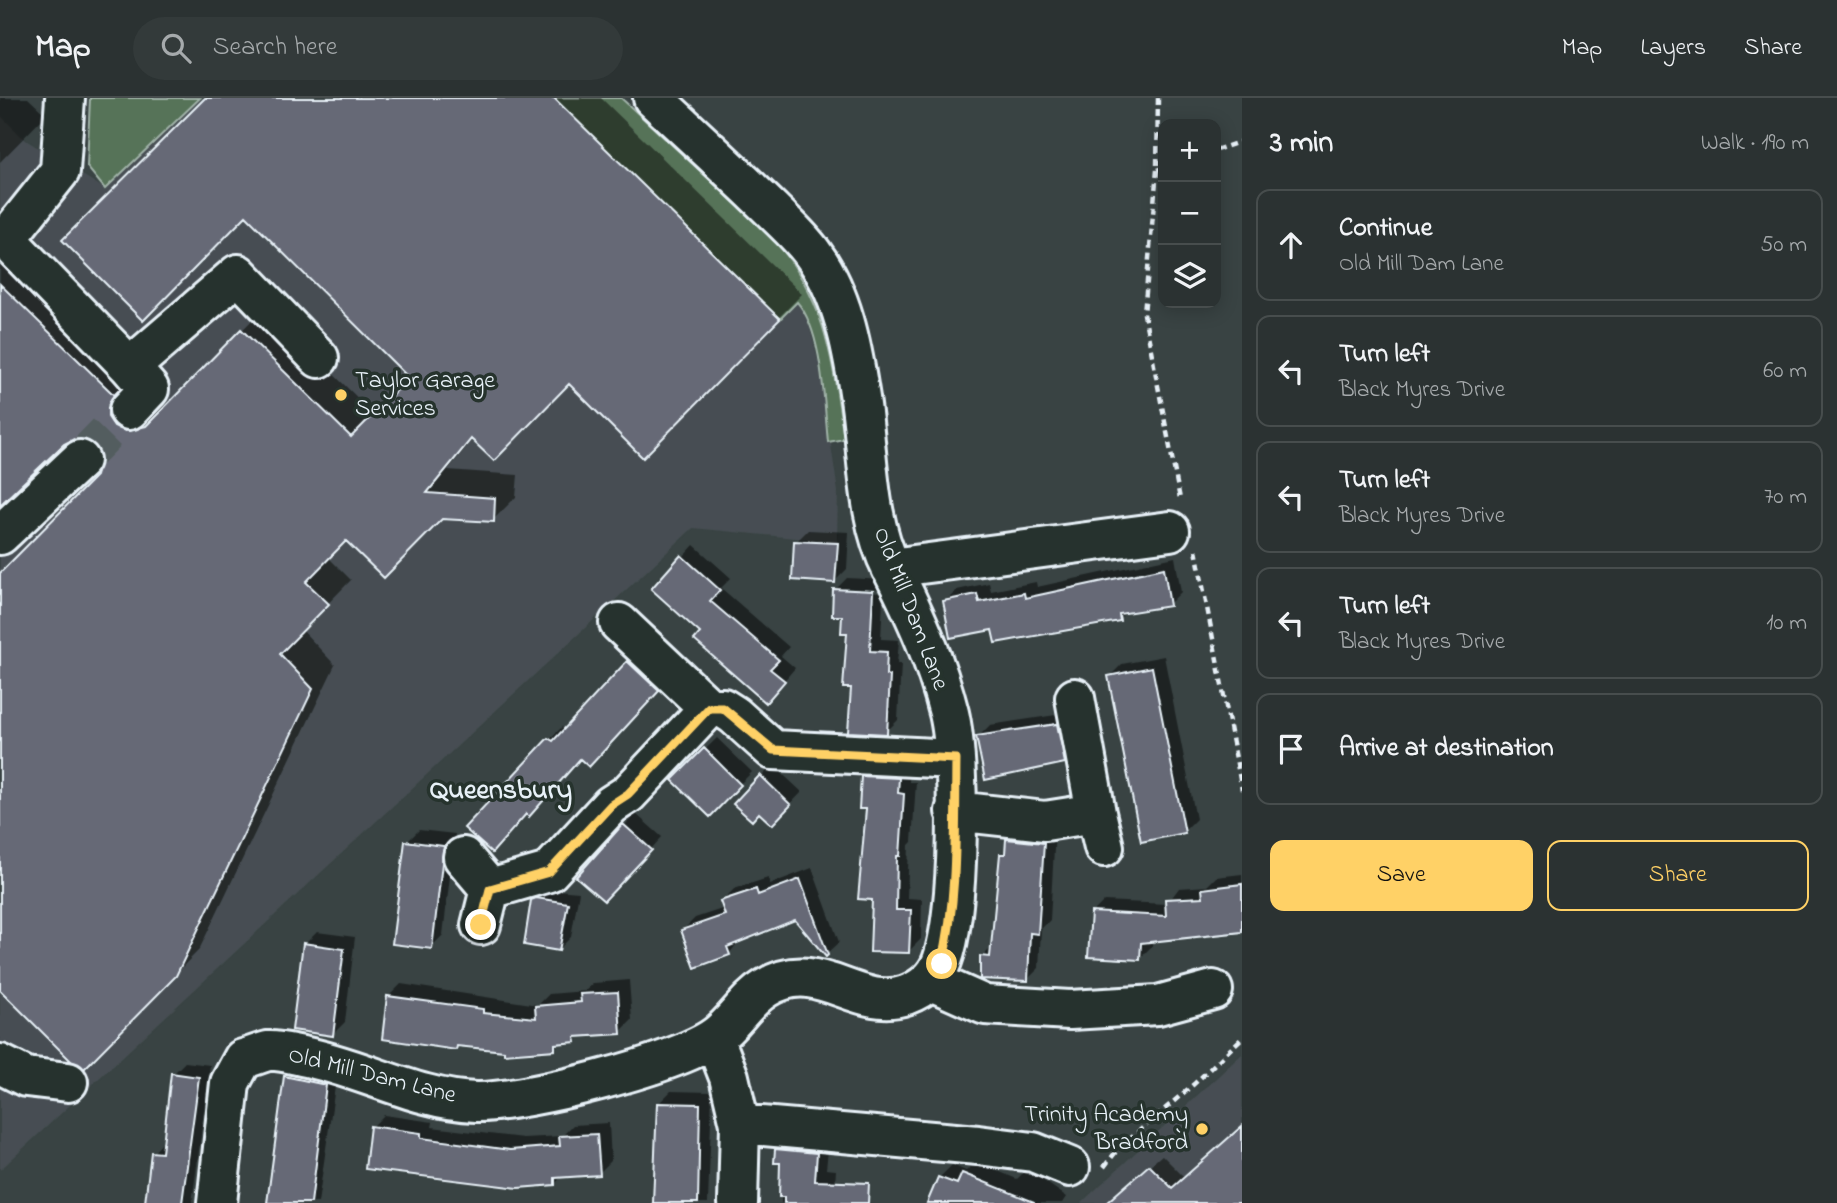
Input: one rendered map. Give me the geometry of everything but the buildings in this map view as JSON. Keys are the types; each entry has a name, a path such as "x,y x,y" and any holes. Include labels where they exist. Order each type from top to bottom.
{"street":[{"path":"65,98 60,171 3,238 149,389 129,410"},
{"name":"Old Mill Dam Lane","path":"217,1203 230,1083 243,1059 272,1050 323,1060 414,1091 477,1102 569,1088 657,1062 714,1038 765,988 788,978 820,978 879,999 906,995 931,981 942,964 950,930 955,811 956,759 950,718 926,637 891,568 876,525 860,395 848,328 815,256 736,174 653,98"},
{"path":"130,367 238,274 318,358"},
{"path":"0,535 80,460"},
{"path":"891,568 1182,525"},
{"path":"619,623 709,708 723,708 734,715 773,750 956,759"},
{"path":"955,811 1100,830 1075,698"},
{"path":"490,889 549,872 611,805 628,794 709,708"},
{"path":"463,857 490,889"},
{"path":"481,925 490,889"},
{"path":"931,981 985,1005 1070,1010 1158,1005 1213,990"},
{"path":"714,1038 729,1077 740,1124 738,1203"},
{"path":"0,1064 26,1077 68,1082"},
{"path":"740,1124 978,1144 1033,1153 1083,1172"}],"path":[{"path":"1158,98 1157,170 1144,314 1182,525 1242,790"},
{"path":"1221,148 1242,141"},
{"path":"1083,1172 1118,1149 1194,1084 1242,1038"}],"shaded area":[{"path":"200,98 554,98 779,319 797,302 806,312 819,364 838,492 837,542 693,528 0,1170 0,115 24,139 105,189"},
{"name":"Trinity Academy Bradford","path":"1242,1054 1242,1203 1081,1203"}],"green space":[{"path":"90,98 200,98 105,189 87,167"},
{"path":"554,98 621,98 774,239 806,286 817,310 831,358 844,439 828,442 817,349 806,315 797,302 780,319"}],"tunnel":[{"path":"80,460 129,410"}],"place":[{"name":"Taylor Garage Services","path":"341,395"},
{"name":"Trinity Academy Bradford","path":"1202,1129"}],"district":[{"name":"Queensbury","path":"501,791"}],"route":[{"path":"481,925 490,889 549,872 611,805 628,794 709,708 723,708 773,750 956,759 955,864 950,930 942,964"}]}
